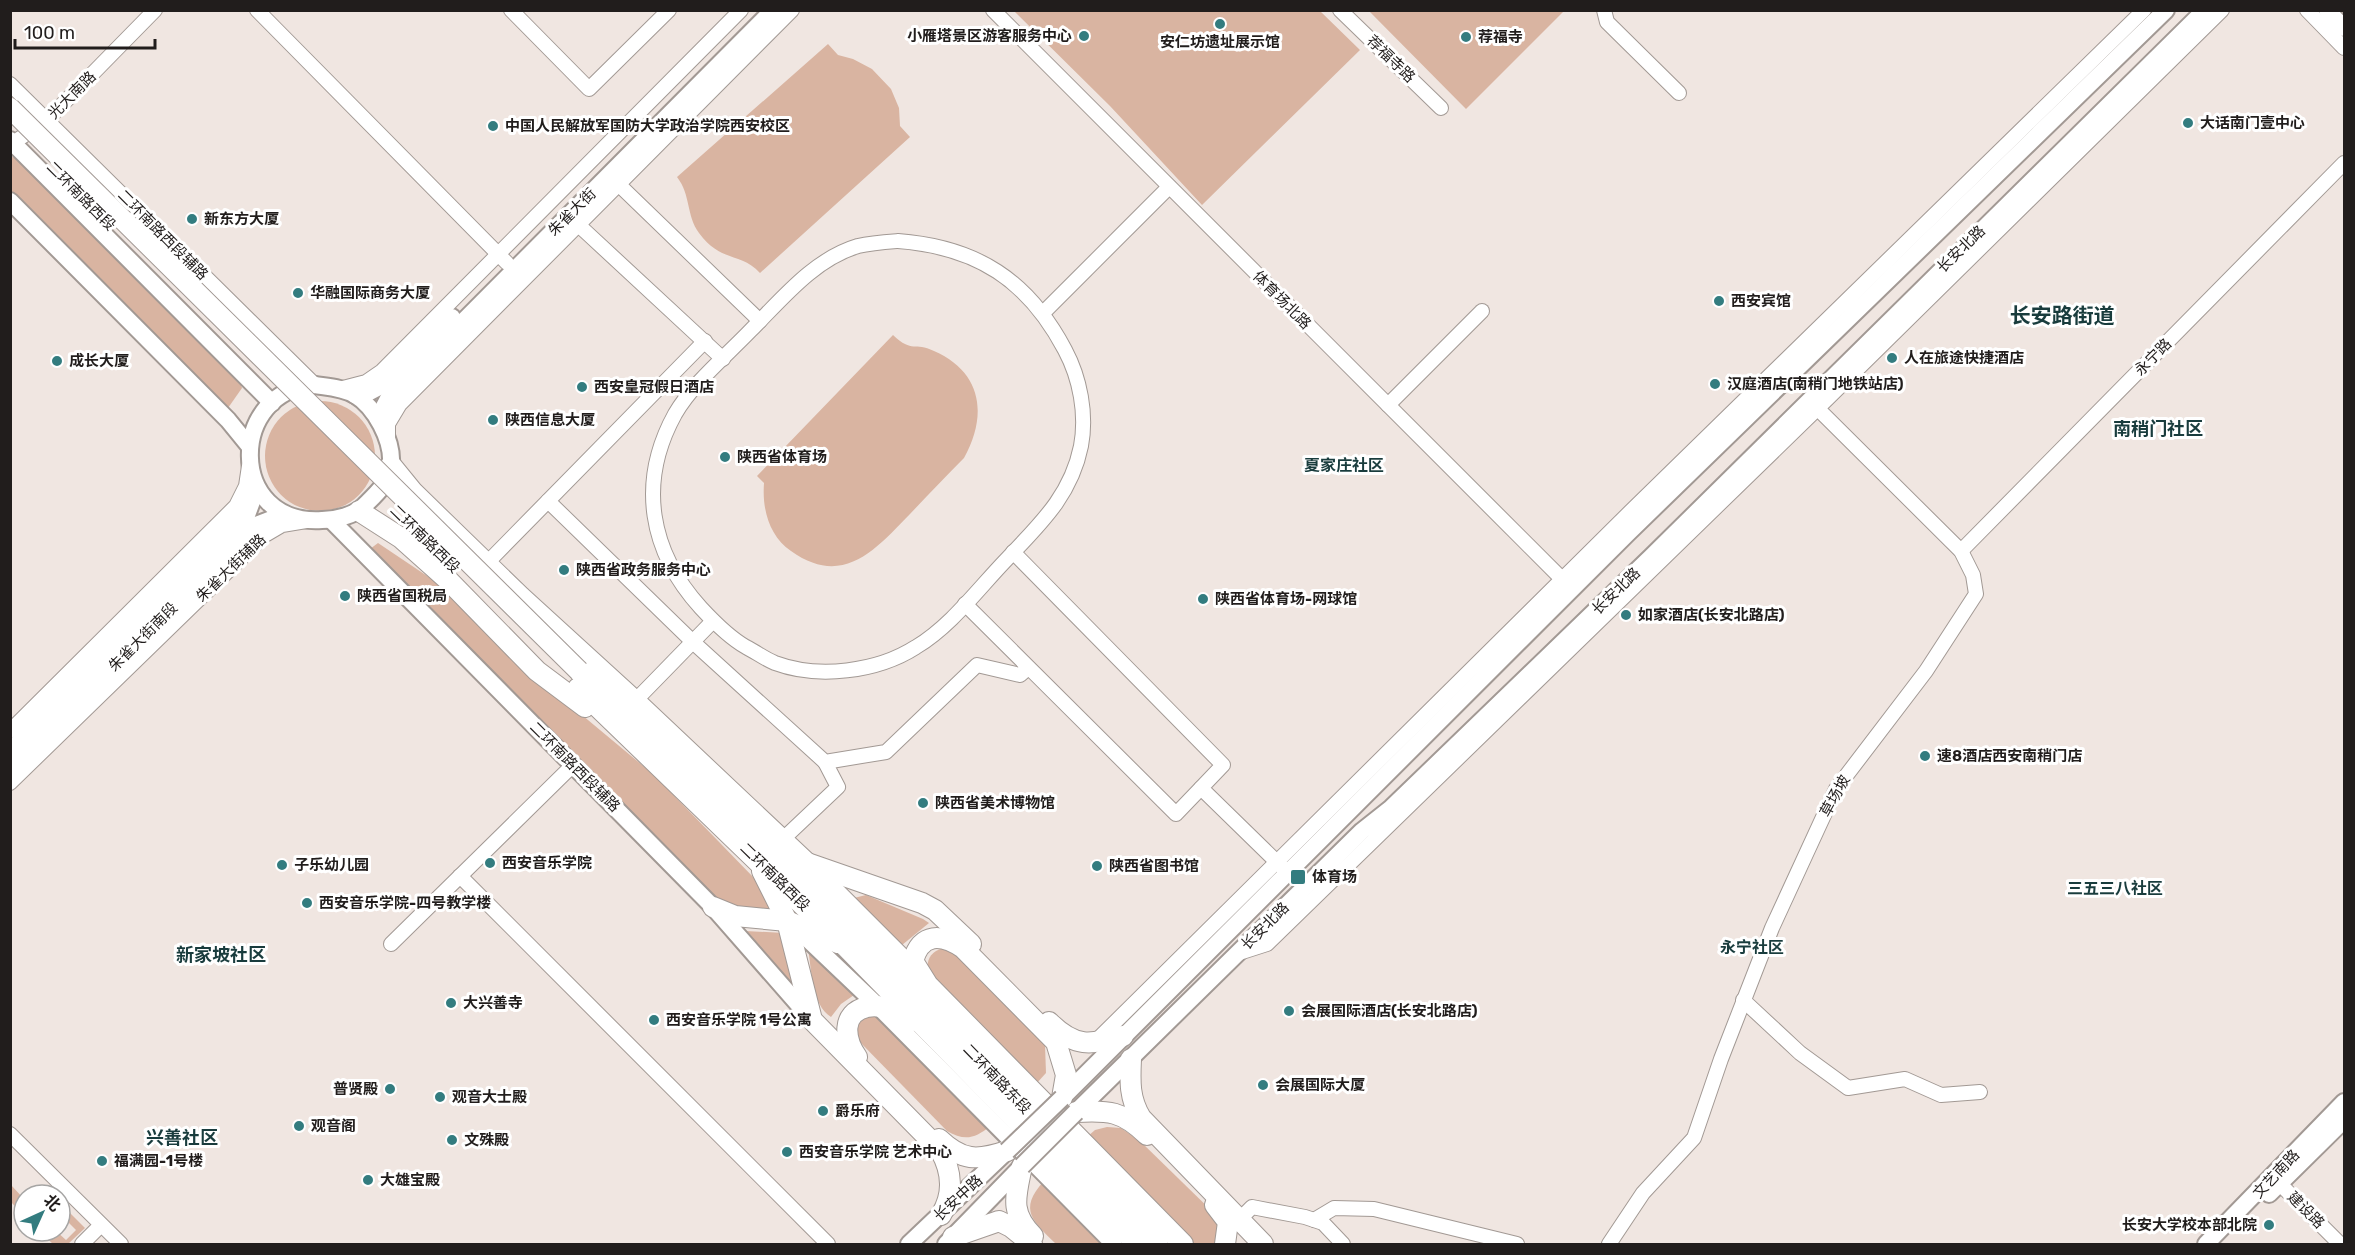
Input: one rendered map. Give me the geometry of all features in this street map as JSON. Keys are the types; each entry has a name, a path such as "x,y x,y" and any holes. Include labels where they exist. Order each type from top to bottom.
{"highway":[{"name":"二环南路西段","path":"10,108 574,676 653,761 754,855 846,946"},
{"name":"二环南路西段","path":"11,138 335,451 574,676 696,778 834,914"},
{"path":"391,465 413,492 522,597 807,863 1183,1245"},
{"path":"359,511 400,538 432,566 537,671 653,761"},
{"path":"522,597 696,778"},
{"path":"754,855 787,921 812,1020 940,1150 949,1164 950,1200 941,1215"},
{"path":"807,863 834,914"},
{"path":"807,863 922,903 935,910 1055,1028 1068,1037 1093,1044 1123,1036"},
{"path":"713,907 735,916 787,921 846,946"},
{"name":"二环南路东段","path":"834,914 1153,1244"},
{"path":"928,985 913,961 916,951 926,941 938,936 950,939 963,948 1056,1042 1066,1075 1062,1098"},
{"name":"二环南路东段","path":"846,946 931,1033 1153,1244"},
{"path":"931,1033 895,1010 879,1007 867,1007 855,1014 846,1028 847,1043 857,1057 955,1154 984,1157 1007,1151"},
{"path":"1131,1059 1130,1091 1133,1104 1141,1118 1263,1245"},
{"path":"1076,1112 1102,1111 1119,1114 1135,1124 1223,1213 1228,1222 1226,1245"},
{"path":"1022,1166 1016,1204 1018,1218 1041,1245"},
{"path":"949,1241 999,1221 1011,1227 1032,1245"}],"main road":[{"name":"朱雀大街","path":"378,418 390,395 614,180 773,10"},
{"name":"长安北路","path":"1007,1151 1123,1036 1283,868 1567,584 2166,10"},
{"name":"长安北路","path":"1022,1166 1362,831 1391,808 1813,404 2205,10"},
{"path":"2327,10 2344,28"},
{"path":"2337,10 2344,19"},
{"name":"朱雀大街","path":"355,395 366,394 381,386 502,258 745,13"},
{"name":"二环南路西段","path":"10,99 43,124 308,386"},
{"name":"二环南路西段","path":"11,138 272,403"},
{"path":"10,201 228,420 250,454"},
{"path":"308,386 337,389 355,395 378,418 388,443 391,465 383,487 359,511 332,520 294,520 282,514 257,488 250,454 250,438 272,403 286,392 308,386"},
{"name":"朱雀大街南段","path":"10,751 20,731 247,515 257,488"},
{"name":"朱雀大街南段","path":"10,768 20,731 256,525 282,514"},
{"name":"二环南路西段辅路","path":"332,520 713,907 812,1020"},
{"path":"787,921 822,950 1114,1245"},
{"name":"文艺南路","path":"2216,1245 2344,1102"},
{"name":"文艺南路","path":"2206,1245 2344,1120"},
{"name":"长安中路","path":"909,1245 1007,1151"},
{"name":"长安中路","path":"949,1241 971,1215 1022,1166"}],"street":[{"name":"光大南路","path":"11,138 43,124 155,10"},
{"path":"257,10 502,258 374,378 355,386 337,389"},
{"path":"511,10 589,89 669,10"},
{"path":"760,321 614,180 792,10"},
{"name":"体育场北路","path":"993,10 1567,584"},
{"name":"荐福寺路","path":"1340,10 1441,108"},
{"path":"1604,10 1607,22 1679,93"},
{"path":"1567,584 2144,10"},
{"path":"1813,404 2222,10"},
{"path":"2307,10 2344,48"},
{"path":"10,84 43,124"},
{"name":"永宁路","path":"1961,551 2344,163"},
{"path":"1044,313 1169,187"},
{"path":"388,443 388,424 400,404 573,220 723,359"},
{"path":"898,241 928,243 963,253 997,270 1020,287 1044,313 1075,369 1082,408 1081,445 1069,480 1052,512 965,604 916,648 884,661 836,671 776,663 741,644 713,621 677,581 658,537 654,504 654,473 676,413 723,359 813,270 832,257 859,246 898,241"},
{"path":"1388,405 1482,311"},
{"path":"487,563 705,341"},
{"name":"草场坡","path":"1609,1245 1643,1193 1694,1138 1743,1000 1776,917 1836,789 1926,671 1976,594 1973,574 1961,551 1813,404"},
{"path":"20,731 236,506 246,486 250,454"},
{"path":"549,501 694,643 825,762 838,787 782,840"},
{"name":"朱雀大街辅路","path":"10,783 265,535 282,525 307,521"},
{"path":"965,604 1176,814 1223,765 1013,552"},
{"path":"635,701 713,621"},
{"path":"825,762 886,752 977,665 1020,675 1029,668"},
{"path":"391,945 573,765"},
{"path":"1093,1044 1283,868 1201,788"},
{"path":"460,876 828,1245"},
{"path":"1743,1000 1800,1053 1848,1088 1905,1079 1941,1095 1980,1092"},
{"path":"10,1134 121,1245"},
{"name":"建设路","path":"2276,1180 2340,1245"},
{"path":"1240,1219 1252,1207 1314,1220 1323,1223 1343,1245"},
{"path":"1314,1220 1334,1208 1374,1209 1517,1245"},
{"path":"82,1245 101,1225"}],"shaded area":[{"path":"1014,11 1320,11 1360,50 1202,205 1110,106"},
{"name":"荐福寺","path":"1369,11 1564,11 1466,109"},
{"path":"828,44 838,55 853,59 872,69 891,89 899,108 900,126 910,137 760,273 746,262 715,249 699,233 692,219 685,191 677,177"},
{"path":"12,157 21,159 237,373 242,388 228,408 11,192"},
{"path":"893,335 909,346 927,348 950,360 971,383 978,411 972,442 964,458 871,551 857,560 842,565 827,566 810,562 783,545 772,530 764,502 764,483 757,476"},
{"path":"320,401 341,405 359,417 371,435 375,456 371,477 359,495 341,507 320,511 299,507 281,495 269,477 265,456 269,435 281,417 299,405"},
{"path":"378,543 442,586 522,665 654,775 755,879 777,916 723,905 370,549"},
{"path":"866,895 929,923 902,945 854,898"},
{"path":"745,931 784,933 794,979 788,986"},
{"path":"943,948 961,955 1045,1045 1046,1073 1036,1084 928,973 930,957"},
{"path":"808,949 854,995 841,1004 831,1017 824,1011 816,995"},
{"path":"873,1014 883,1017 990,1126 979,1134 969,1137 947,1131 856,1038 858,1022"},
{"path":"1107,1127 1121,1128 1140,1141 1220,1219 1218,1244 1193,1244 1087,1137 1095,1130"},
{"path":"1044,1181 1107,1244 1056,1244 1048,1236 1035,1222 1030,1208 1031,1200"},
{"path":"72,1215 85,1228 72,1240 72,1234 76,1230 72,1226"}],"place":[{"name":"安仁坊遗址展示馆","path":"1220,24"},
{"name":"小雁塔景区游客服务中心","path":"1084,36"},
{"name":"荐福寺","path":"1466,37"},
{"name":"大话南门壹中心","path":"2188,123"},
{"name":"中国人民解放军国防大学政治学院西安校区","path":"493,126"},
{"name":"新东方大厦","path":"192,219"},
{"name":"华融国际商务大厦","path":"298,293"},
{"name":"西安宾馆","path":"1719,301"},
{"name":"人在旅途快捷酒店","path":"1892,358"},
{"name":"成长大厦","path":"57,361"},
{"name":"汉庭酒店(南稍门地铁站店)","path":"1715,384"},
{"name":"西安皇冠假日酒店","path":"582,387"},
{"name":"陕西信息大厦","path":"493,420"},
{"name":"陕西省体育场","path":"725,457"},
{"name":"陕西省政务服务中心","path":"564,570"},
{"name":"陕西省国税局","path":"345,596"},
{"name":"陕西省体育场-网球馆","path":"1203,599"},
{"name":"如家酒店(长安北路店)","path":"1626,615"},
{"name":"速8酒店西安南稍门店","path":"1925,756"},
{"name":"陕西省美术博物馆","path":"923,803"},
{"name":"西安音乐学院","path":"490,863"},
{"name":"子乐幼儿园","path":"282,865"},
{"name":"陕西省图书馆","path":"1097,866"},
{"name":"体育场","path":"1298,877"},
{"name":"西安音乐学院-四号教学楼","path":"307,903"},
{"name":"大兴善寺","path":"451,1003"},
{"name":"会展国际酒店(长安北路店)","path":"1289,1011"},
{"name":"西安音乐学院 1号公寓","path":"654,1020"},
{"name":"会展国际大厦","path":"1263,1085"},
{"name":"普贤殿","path":"390,1089"},
{"name":"观音大士殿","path":"440,1097"},
{"name":"爵乐府","path":"823,1111"},
{"name":"观音阁","path":"299,1126"},
{"name":"文殊殿","path":"452,1140"},
{"name":"西安音乐学院 艺术中心","path":"787,1152"},
{"name":"福满园-1号楼","path":"102,1161"},
{"name":"大雄宝殿","path":"368,1180"},
{"name":"长安大学校本部北院","path":"2269,1225"}],"district":[{"name":"长安路街道","path":"2062,315"},
{"name":"南稍门社区","path":"2158,429"},
{"name":"夏家庄社区","path":"1344,465"},
{"name":"三五三八社区","path":"2115,888"},
{"name":"永宁社区","path":"1752,947"},
{"name":"新家坡社区","path":"221,955"},
{"name":"兴善社区","path":"182,1138"}]}
